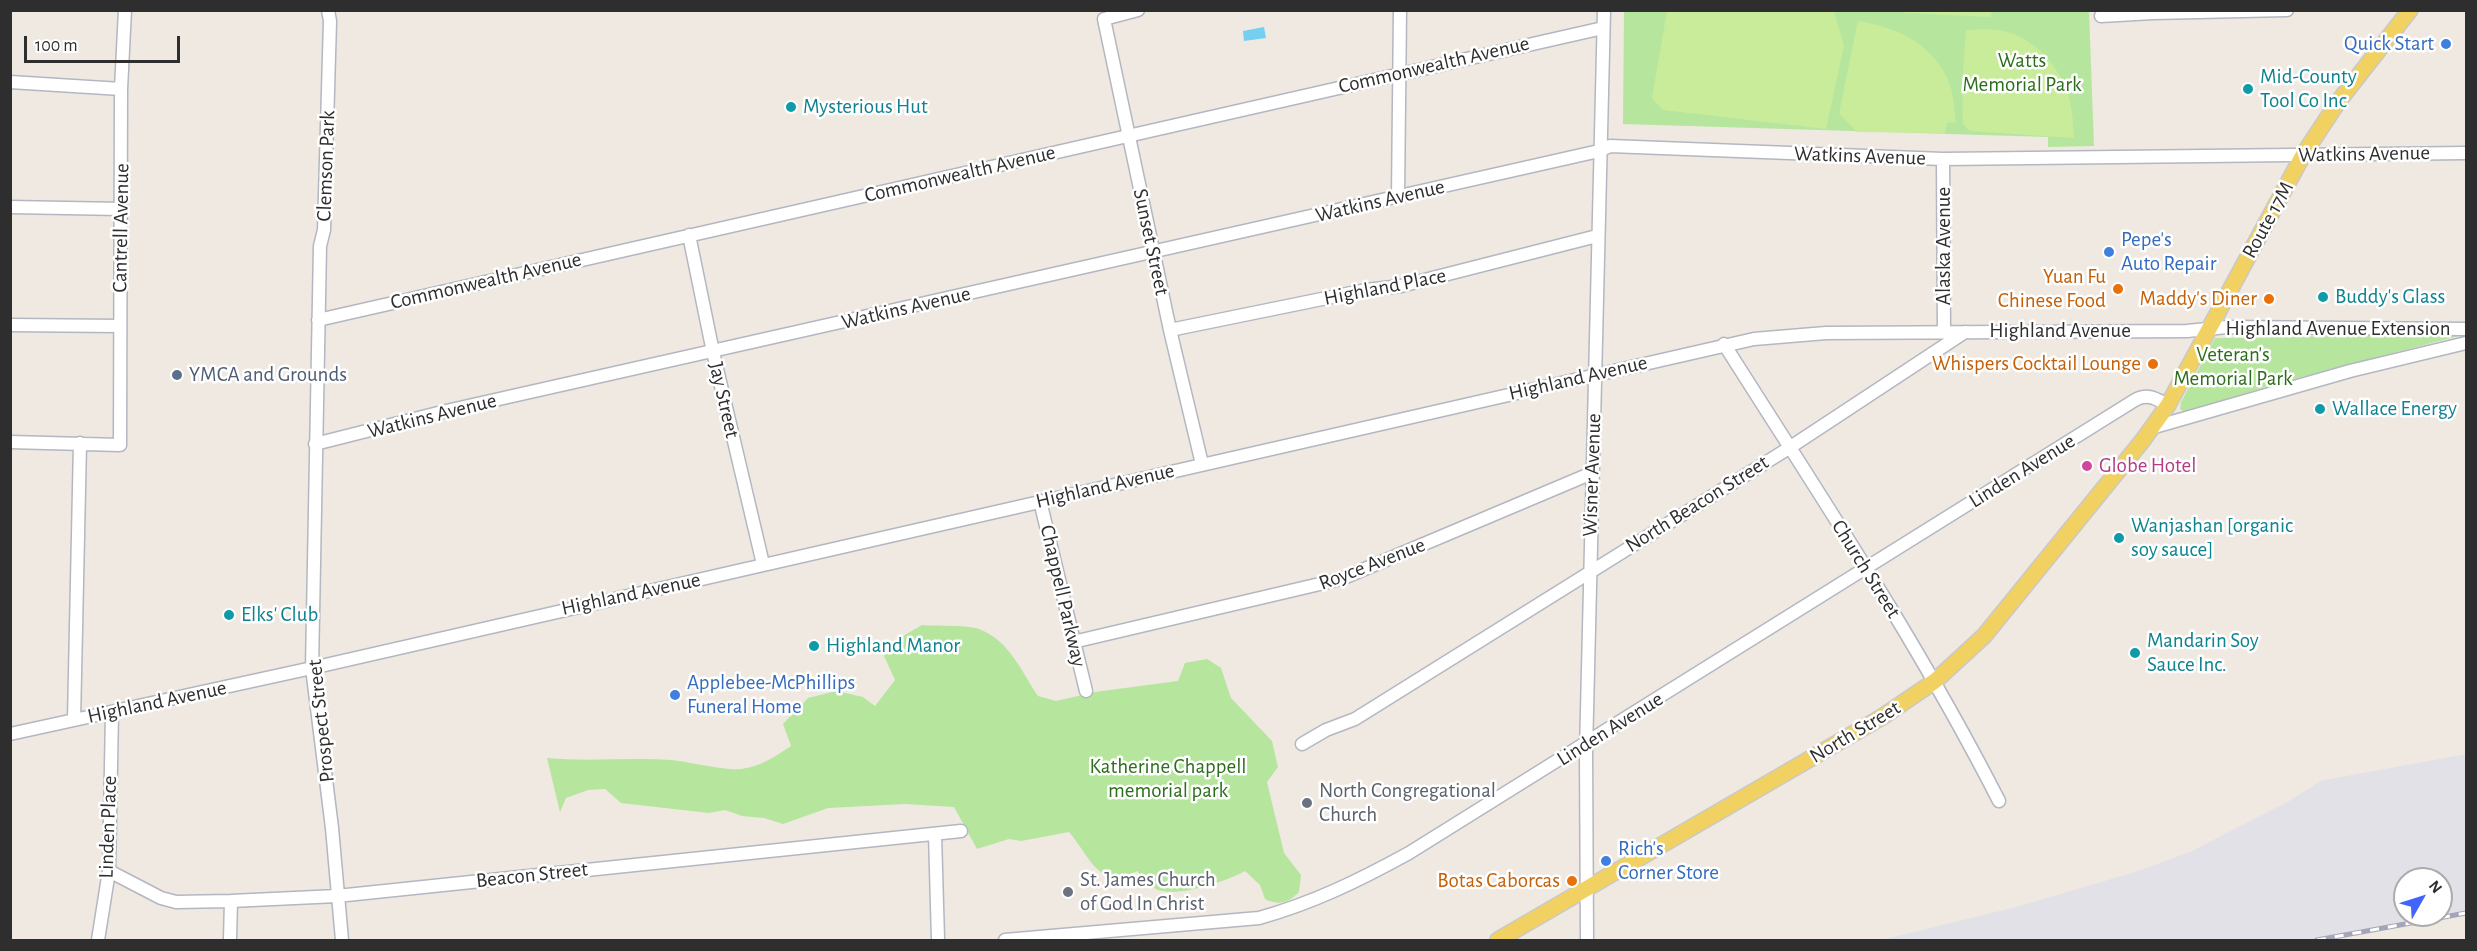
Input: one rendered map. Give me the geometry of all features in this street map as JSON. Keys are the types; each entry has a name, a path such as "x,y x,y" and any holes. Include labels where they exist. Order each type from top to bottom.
{"main road":[{"name":"Route 17M","path":"2147,434 2168,405 2303,155 2338,102 2410,10"},
{"name":"North Street","path":"1498,940 1882,717 1935,681 1984,636 2147,434"}],"street":[{"name":"Cantrell Avenue","path":"80,443 120,445 122,88 125,10"},
{"name":"Clemson Park","path":"318,320 320,246 324,230 330,21 328,10"},
{"name":"Sunset Street","path":"1138,10 1104,20 1170,330 1202,464"},
{"path":"1398,197 1400,10"},
{"name":"Wisner Avenue","path":"1587,940 1586,743 1604,10"},
{"path":"2101,16 2153,12 2287,10"},
{"name":"Commonwealth Avenue","path":"318,320 1603,28"},
{"path":"10,82 122,88"},
{"name":"Watkins Avenue","path":"315,444 446,411 1398,197 1599,151 1610,146 1943,159 2466,153"},
{"name":"Alaska Avenue","path":"1943,159 1944,332"},
{"path":"10,207 121,209"},
{"name":"Jay Street","path":"689,235 713,351 763,564"},
{"name":"Highland Place","path":"1170,330 1366,290 1401,286 1597,236"},
{"name":"Prospect Street","path":"318,320 312,668 332,828 342,940"},
{"path":"10,325 120,326"},
{"name":"Highland Avenue Extension","path":"2210,329 2227,327 2466,329"},
{"name":"Highland Avenue","path":"10,734 312,668 1724,344 1795,334 2210,329"},
{"name":"North Beacon Street","path":"1302,744 1326,730 1355,719 1789,448 1966,332"},
{"path":"2147,434 2350,371 2466,343"},
{"name":"Church Street","path":"1724,344 1935,681 1999,801"},
{"name":"Linden Avenue","path":"1005,940 1259,918 1293,908 1349,885 1409,853 2142,396 2153,397 2168,405"},
{"path":"10,442 80,443 75,720"},
{"name":"Royce Avenue","path":"1073,642 1341,579 1592,473"},
{"name":"Chappell Parkway","path":"1040,501 1086,691"},
{"name":"Linden Place","path":"98,940 109,871 112,713"},
{"name":"Beacon Street","path":"109,871 160,898 176,902 231,901 337,896 961,831"},
{"path":"935,834 938,940"},
{"path":"230,940 231,901"}],"shaded area":[{"path":"2466,754 2466,914 2453,916 2453,867 2393,867 2393,927 2320,940 1881,940 2016,907 2135,872 2190,852 2291,800 2320,781"}],"green space":[{"name":"Watts Memorial Park","path":"1624,11 2089,11 2094,146 2048,147 2048,137 1623,124"},
{"path":"1667,11 1834,11 1844,46 1826,129 1663,110 1652,98"},
{"path":"1902,11 1992,11 1991,17 1904,13"},
{"path":"1858,21 1901,33 1925,49 1935,59 1944,71 1953,98 1956,122 1947,123 1945,133 1857,132 1839,113"},
{"path":"1966,30 1994,30 2013,34 2032,44 2049,60 2066,88 2071,106 2074,138 1970,131 1963,124 1962,84"},
{"name":"Veteran's Memorial Park","path":"2466,334 2271,385 2193,411 2180,409 2181,402 2215,338"},
{"name":"Katherine Chappell memorial park","path":"922,625 960,626 979,629 990,634 1014,658 1038,696 1056,701 1095,692 1178,681 1185,663 1207,659 1221,668 1231,698 1272,741 1278,767 1267,782 1284,853 1301,875 1299,892 1283,902 1270,901 1265,899 1260,885 1245,871 1226,880 1190,890 1167,892 1158,890 1137,871 1113,877 1097,869 1069,832 1021,841 1009,839 977,849 954,807 905,804 828,808 783,824 764,818 742,816 725,810 709,813 621,803 605,789 588,790 566,798 560,812 547,758 672,760 734,769 755,766 791,746 783,724 808,698 836,691 863,697 875,706 895,680 884,656 898,639"}],"water":[{"path":"1264,27 1266,38 1244,41 1243,31"}],"railway":[{"path":"2317,940 2466,913"}],"place":[{"name":"Quick Start","path":"2446,44"},
{"name":"Mid-County Tool Co Inc","path":"2248,89"},
{"name":"Mysterious Hut","path":"791,107"},
{"name":"Pepe's Auto Repair","path":"2109,252"},
{"name":"Yuan Fu Chinese Food","path":"2118,289"},
{"name":"Buddy's Glass","path":"2323,297"},
{"name":"Maddy's Diner","path":"2269,299"},
{"name":"Whispers Cocktail Lounge","path":"2153,364"},
{"name":"YMCA and Grounds","path":"177,375"},
{"name":"Wallace Energy","path":"2320,409"},
{"name":"Globe Hotel","path":"2087,466"},
{"name":"Wanjashan [organic soy sauce]","path":"2119,538"},
{"name":"Elks' Club","path":"229,615"},
{"name":"Highland Manor","path":"814,646"},
{"name":"Mandarin Soy Sauce Inc.","path":"2135,653"},
{"name":"Applebee-McPhillips Funeral Home","path":"675,695"},
{"name":"North Congregational Church","path":"1307,803"},
{"name":"Rich's Corner Store","path":"1606,861"},
{"name":"Botas Caborcas","path":"1572,881"},
{"name":"St. James Church of God In Christ","path":"1068,892"}]}
